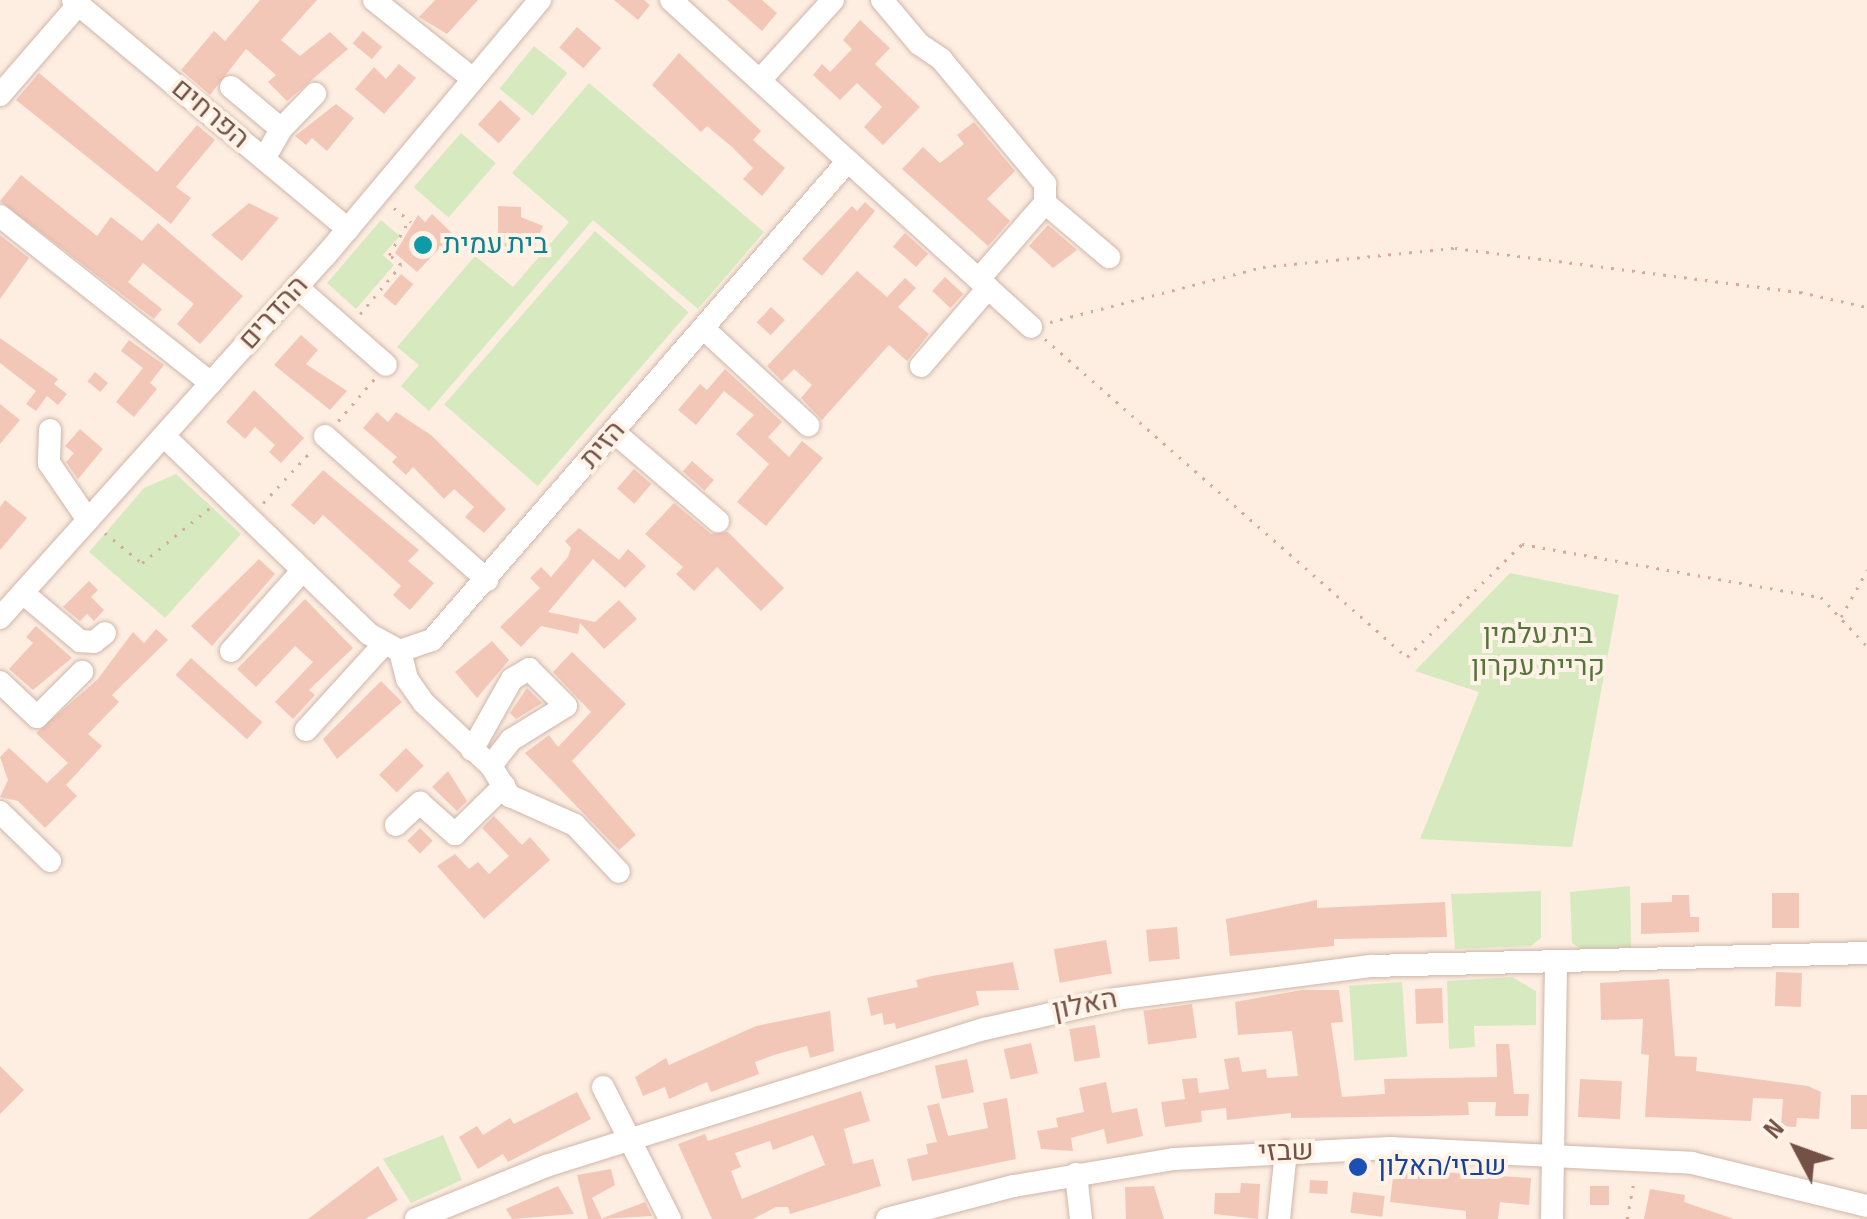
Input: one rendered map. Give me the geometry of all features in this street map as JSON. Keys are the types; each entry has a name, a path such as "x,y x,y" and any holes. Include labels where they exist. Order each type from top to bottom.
{"street":[{"path":"374,0 474,80"},
{"name":"ההדרים","path":"0,618 297,288 540,0"},
{"path":"760,80 834,0"},
{"path":"882,0 906,29 941,58 1046,184 1045,203 920,366"},
{"path":"0,95 76,2"},
{"name":"הפרחים","path":"76,2 348,229"},
{"path":"676,2 1031,327"},
{"path":"231,86 281,129"},
{"path":"264,159 281,129 315,94"},
{"name":"הזית","path":"392,648 432,640 848,161"},
{"path":"1045,203 1109,257"},
{"path":"0,216 211,383"},
{"path":"297,288 386,366"},
{"path":"704,328 808,425"},
{"path":"50,430 49,463 88,520"},
{"path":"614,432 718,521"},
{"path":"164,436 303,570 392,648 407,679 491,766 504,786 523,804 556,812 575,825 620,872"},
{"path":"326,436 487,580"},
{"path":"231,651 303,570"},
{"path":"22,592 80,641 94,642 105,633"},
{"path":"306,730 392,648"},
{"path":"472,750 512,679 528,668 566,706 511,740 491,766"},
{"path":"0,682 37,718 82,672"},
{"path":"396,824 420,804 456,834 504,786"},
{"path":"0,812 50,862"},
{"name":"האלון","path":"416,1219 481,1189 984,1029 1116,999 1371,966 1556,965 1867,952"},
{"path":"1552,1219 1556,965"},
{"path":"603,1087 670,1219"},
{"path":"1279,1219 1286,1151"},
{"name":"שבזי","path":"886,1219 1076,1174 1286,1151 1637,1160 1752,1174 1867,1206"},
{"path":"1076,1174 1081,1219"}],"path":[{"path":"346,331 401,265 389,255 410,222 378,194"},
{"path":"1031,327 1264,267 1456,248 1867,307"},
{"path":"1031,327 1406,657 1522,544 1821,597 1867,646"},
{"path":"88,520 142,563 225,496"},
{"path":"1840,618 1867,570"},
{"path":"1628,1219 1637,1160"}],"green space":[{"path":"534,46 567,73 533,116 499,89"},
{"path":"589,83 764,232 698,309 593,220 429,411 401,386 419,365 397,347 475,256 513,287 569,222 512,173"},
{"path":"461,133 496,163 448,218 414,187"},
{"path":"381,220 400,236 383,255 394,265 356,309 327,283"},
{"path":"595,231 689,312 538,486 444,405"},
{"path":"176,474 241,534 165,618 89,552 144,488"},
{"name":"בית עלמין קריית עקרון","path":"1510,573 1619,595 1572,847 1420,839 1479,692 1415,671"},
{"path":"1630,886 1631,948 1583,951 1572,943 1570,892"},
{"path":"1541,891 1541,938 1531,946 1455,949 1451,894"},
{"path":"1512,977 1536,991 1536,1025 1474,1026 1475,1047 1449,1049 1447,981"},
{"path":"1402,982 1407,1057 1354,1061 1349,986"},
{"path":"443,1135 462,1180 411,1203 383,1159"}],"building":[{"path":"260,0 317,0 281,40 300,56 330,32 348,49 287,101 268,82 276,75 246,49 210,95 181,70 214,31 225,41"},
{"path":"435,0 478,0 447,34 419,17"},
{"path":"614,0 644,0 650,5 638,20"},
{"path":"727,0 762,0 777,13 762,31"},
{"path":"860,20 890,48 875,64 920,107 883,145 864,127 882,107 857,83 840,100 813,75 822,64 830,72 852,49 843,40"},
{"path":"577,27 601,48 583,68 559,47"},
{"path":"363,31 382,47 372,59 353,43"},
{"path":"679,53 761,131 753,140 785,168 762,196 743,179 753,168 707,126 701,132 652,85"},
{"path":"399,64 416,78 384,114 355,89 374,67 386,79"},
{"path":"39,73 157,172 197,125 215,140 176,187 191,198 171,224 16,100"},
{"path":"500,100 521,119 499,143 478,125"},
{"path":"336,104 354,118 327,151 312,138 306,145 295,136"},
{"path":"974,122 1015,171 987,199 1010,221 988,246 902,169 923,147 940,163 964,144 957,135"},
{"path":"21,175 97,236 111,217 142,241 158,223 243,296 200,344 177,324 194,304 143,263 128,282 162,309 154,319 0,201"},
{"path":"865,202 875,211 822,276 802,259 852,206 857,211"},
{"path":"249,203 279,218 242,261 211,235"},
{"path":"498,206 521,207 521,217 543,226 533,250 514,239 513,247 498,247"},
{"name":"בית עמית","path":"432,214 453,234 417,272 395,253 418,215 425,222"},
{"path":"1048,225 1077,250 1053,268 1029,246"},
{"path":"905,233 928,254 916,267 893,246"},
{"path":"0,235 29,258 0,299"},
{"path":"857,271 887,297 905,278 916,288 898,307 929,334 907,361 889,345 822,420 801,398 812,385 794,369 782,381 767,366"},
{"path":"401,274 413,284 395,306 383,295"},
{"path":"945,277 963,294 950,308 932,291"},
{"path":"771,307 785,320 771,335 757,322"},
{"path":"301,335 318,350 306,364 347,391 330,410 274,365"},
{"path":"0,338 58,379 54,384 67,394 58,405 47,396 36,411 26,404 36,391 0,363"},
{"path":"129,340 164,365 150,383 157,389 134,417 116,402 143,368 121,351"},
{"path":"725,369 782,422 768,437 789,457 802,441 823,458 766,526 737,502 769,464 736,434 754,415 724,391 696,425 678,410 700,384 707,390"},
{"path":"95,372 108,383 100,392 87,381"},
{"path":"254,390 304,438 281,463 269,452 275,445 255,427 245,439 226,422"},
{"path":"0,404 20,420 0,444"},
{"path":"377,412 388,422 396,412 431,435 506,509 484,533 465,517 474,507 454,489 444,499 413,467 406,475 392,462 397,457 363,428"},
{"path":"80,429 103,449 78,479 66,462 74,453 65,446"},
{"path":"692,461 714,480 705,491 683,472"},
{"path":"634,469 651,484 634,504 617,489"},
{"path":"323,470 419,550 408,561 434,583 410,610 393,595 401,586 323,515 314,525 291,505"},
{"path":"5,500 27,518 0,550 0,507"},
{"path":"674,503 711,534 728,532 784,588 761,611 717,567 694,591 676,574 683,567 645,534"},
{"path":"579,528 619,560 628,549 646,566 625,588 593,559 548,612 595,622 619,600 637,619 604,649 580,623 578,634 541,626 521,647 500,627 540,588 530,578 541,567 551,577 568,557 571,548 565,541"},
{"path":"259,559 275,574 212,646 191,626"},
{"path":"89,581 98,590 91,597 104,610 94,621 87,614 80,621 63,607"},
{"path":"305,599 353,648 309,690 315,695 293,719 275,702 313,662 295,646 256,687 237,669"},
{"path":"36,626 72,658 33,690 9,669 33,643 26,637"},
{"path":"156,629 168,640 112,695 119,702 88,734 102,746 66,785 77,796 45,828 18,801 0,797 8,780 0,757 9,748 47,783 68,763 36,733 97,680 133,632 144,643"},
{"path":"492,641 509,660 477,698 455,672"},
{"path":"572,652 626,704 572,761 636,835 619,850 525,753 549,735 558,747 591,712 553,672"},
{"path":"191,658 262,722 247,739 176,675"},
{"path":"381,681 402,702 337,759 323,739"},
{"path":"527,688 542,703 516,719 510,713"},
{"path":"406,748 424,766 397,793 379,775"},
{"path":"448,771 467,801 457,811 432,787"},
{"path":"494,816 522,845 530,837 550,860 484,919 437,866 455,854 469,869 478,862 489,874 509,856 482,828"},
{"path":"420,828 433,841 420,853 407,841"},
{"path":"1772,893 1799,893 1799,928 1772,928"},
{"path":"1672,895 1689,895 1690,917 1699,917 1699,932 1641,934 1641,903 1672,902"},
{"path":"1317,900 1317,908 1445,902 1447,937 1334,939 1334,946 1230,956 1226,919"},
{"path":"1177,927 1180,959 1149,962 1146,930"},
{"path":"1106,940 1112,973 1060,983 1054,949"},
{"path":"1013,962 1019,990 976,991 979,1005 896,1029 895,1023 884,1025 882,1013 871,1016 867,998 918,987 916,980 932,976"},
{"path":"1776,972 1802,973 1801,1007 1775,1006"},
{"path":"1669,979 1675,1056 1697,1057 1696,1071 1808,1086 1821,1092 1819,1119 1797,1118 1796,1127 1781,1126 1783,1099 1753,1098 1751,1121 1645,1117 1649,1055 1641,1054 1643,1019 1601,1020 1600,983"},
{"path":"1442,988 1443,1023 1416,1024 1415,989"},
{"path":"1302,990 1339,990 1343,1022 1331,1023 1342,1097 1385,1094 1384,1079 1497,1077 1496,1044 1509,1044 1514,1094 1529,1094 1528,1116 1495,1116 1496,1102 1468,1102 1469,1115 1426,1116 1291,1118 1291,1113 1227,1120 1226,1108 1201,1111 1202,1122 1165,1127 1161,1102 1185,1099 1182,1079 1197,1078 1199,1093 1229,1089 1224,1059 1239,1057 1242,1072 1266,1069 1267,1078 1298,1076 1292,1031 1238,1035 1235,1002"},
{"path":"1192,1004 1197,1038 1148,1044 1143,1011"},
{"path":"830,1011 834,1051 810,1058 807,1046 777,1054 755,1062 759,1074 711,1092 707,1082 669,1099 665,1087 643,1096 635,1077 666,1058 669,1065 756,1026"},
{"path":"1095,1025 1100,1058 1074,1062 1069,1029"},
{"path":"1031,1043 1038,1073 1011,1080 1004,1049"},
{"path":"967,1059 974,1092 942,1099 935,1066"},
{"path":"0,1066 24,1090 0,1114"},
{"path":"1580,1079 1622,1081 1620,1119 1578,1117"},
{"path":"1106,1082 1112,1113 1137,1108 1143,1136 1107,1144 1104,1129 1071,1138 1073,1151 1041,1149 1037,1131 1058,1127 1056,1118 1084,1112 1079,1088"},
{"path":"861,1091 870,1121 844,1129 853,1164 873,1159 881,1186 790,1214 788,1207 776,1207 753,1219 712,1219 678,1144 705,1134 708,1141","holes":["813,1135 825,1165 742,1199 731,1171 741,1167 735,1153 770,1141 773,1150"]},
{"path":"577,1092 591,1119 508,1162 503,1154 478,1169 459,1137 477,1126 483,1135 510,1118 514,1124"},
{"path":"1851,1095 1867,1095 1867,1129 1851,1129"},
{"path":"1007,1098 1016,1159 912,1181 907,1159 928,1154 926,1144 937,1142 927,1106 939,1103 948,1136 988,1128 983,1103"},
{"path":"378,1166 398,1200 365,1219 308,1219"},
{"path":"611,1169 615,1185 592,1198 602,1219 588,1219 577,1175"},
{"path":"1394,1169 1531,1178 1529,1205 1500,1202 1498,1219 1466,1219 1466,1211 1390,1202"},
{"path":"1310,1180 1328,1181 1327,1194 1309,1193"},
{"path":"1241,1183 1260,1184 1258,1219 1214,1214 1215,1193 1240,1193"},
{"path":"558,1186 574,1214 512,1219 506,1209"},
{"path":"1154,1186 1164,1219 1126,1219 1125,1187"},
{"path":"1590,1186 1609,1186 1609,1205 1590,1205"},
{"path":"1650,1189 1685,1195 1684,1202 1734,1219 1644,1219"},
{"path":"1353,1192 1385,1196 1382,1217 1350,1213"},
{"path":"645,1202 652,1216 603,1219 603,1218"}],"place":[{"name":"בית עמית","path":"423,245"},
{"name":"שבזי/האלון","path":"1358,1167"}]}
